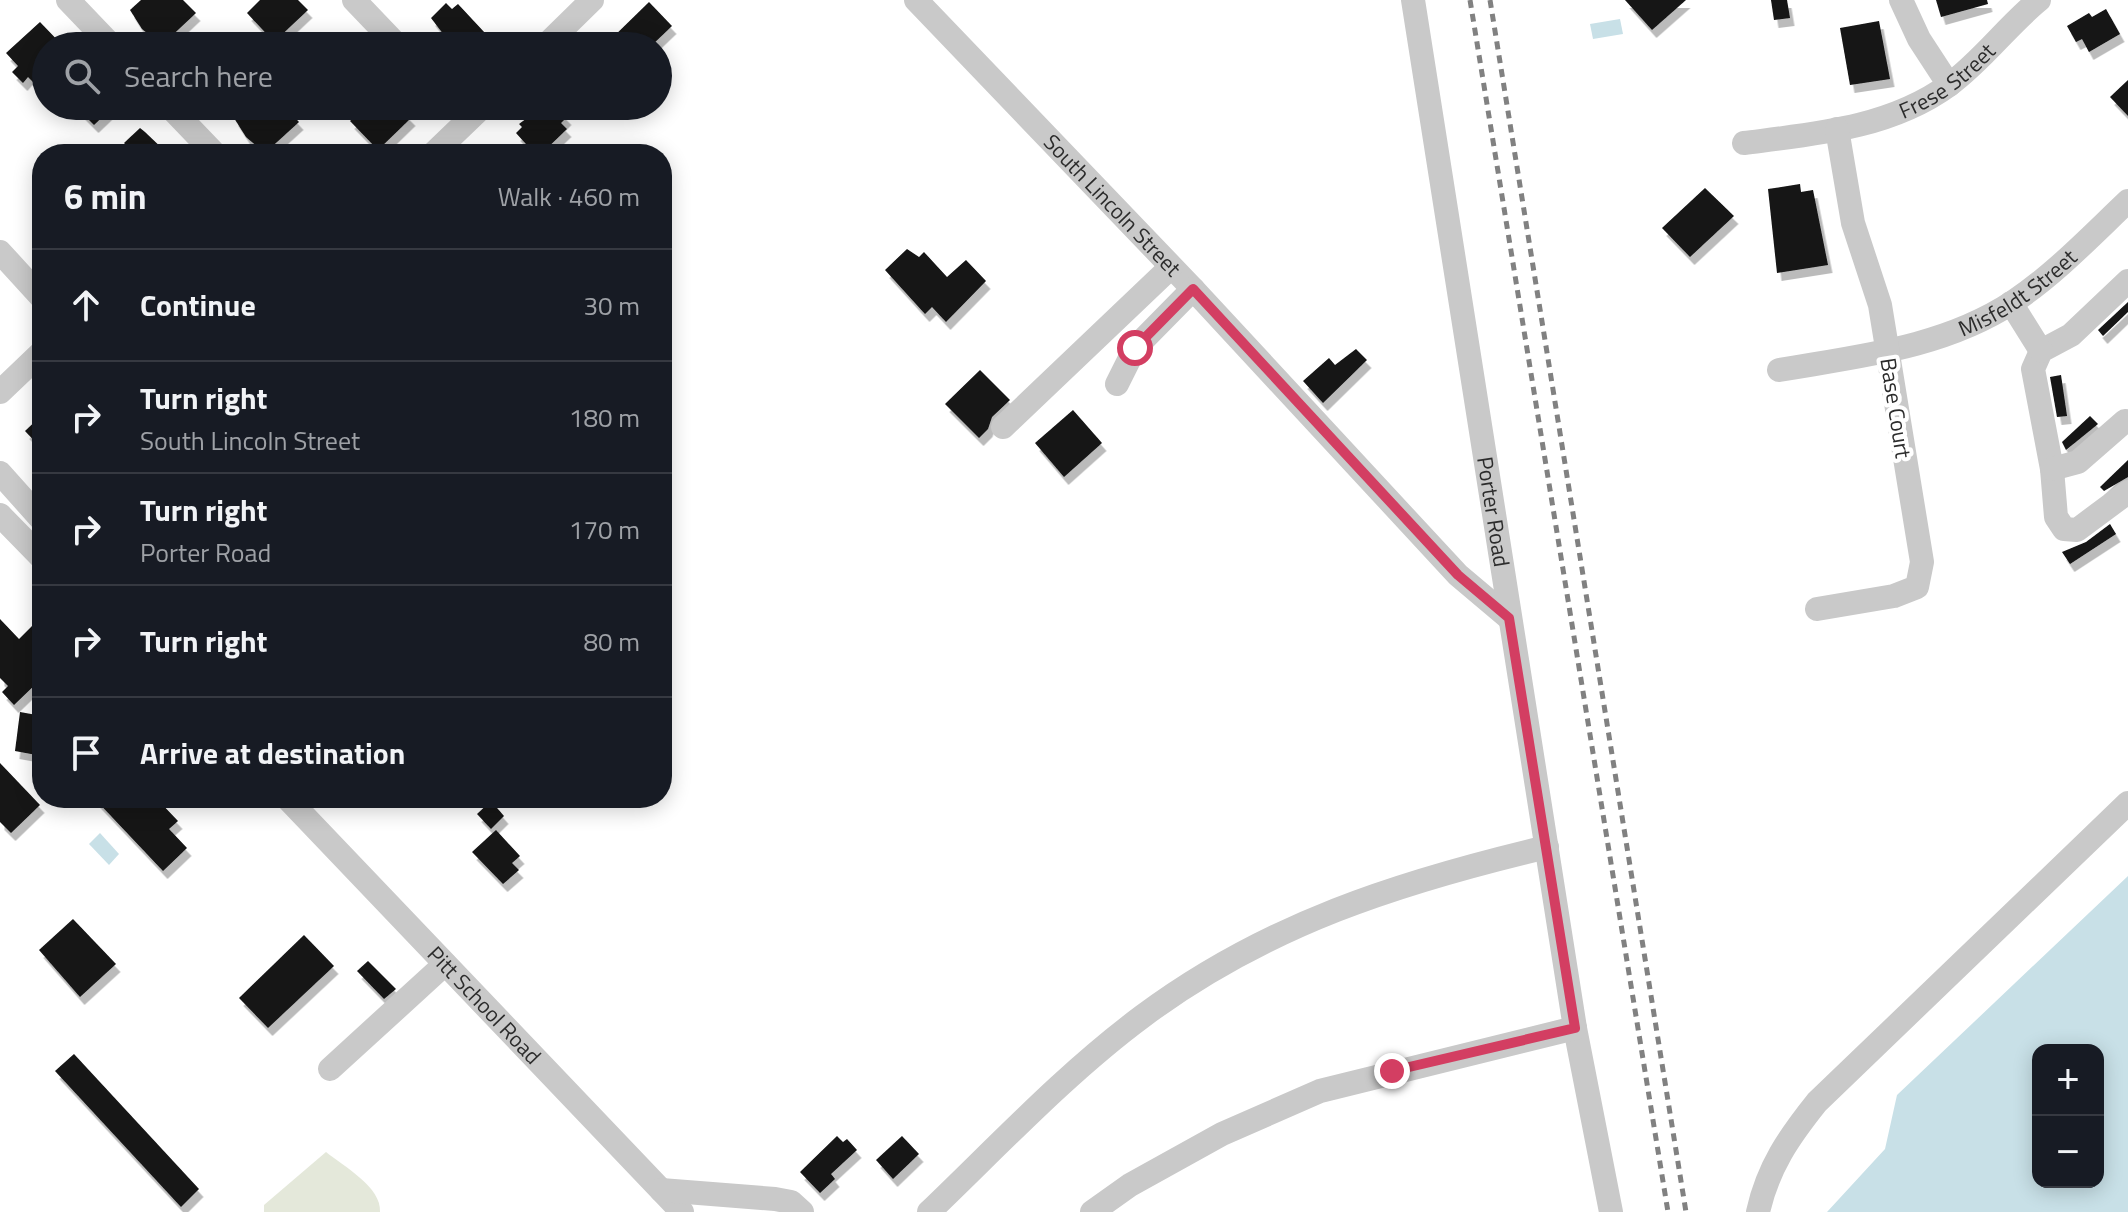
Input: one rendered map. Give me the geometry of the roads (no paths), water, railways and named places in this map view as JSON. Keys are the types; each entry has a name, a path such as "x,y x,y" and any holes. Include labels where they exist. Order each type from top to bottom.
{"street":[{"path":"68,0 99,32"},
{"path":"354,0 385,32"},
{"path":"559,32 592,0"},
{"name":"South Lincoln Street","path":"916,0 1193,289 1458,575 1509,618"},
{"name":"Porter Road","path":"1413,0 1575,1028 1611,1212"},
{"path":"1901,0 1919,39 1949,85"},
{"name":"Frese Street","path":"1744,143 1866,124 1918,104 1949,85 2039,0"},
{"path":"182,120 205,144"},
{"path":"441,144 461,120"},
{"name":"Base Court","path":"1817,609 1894,596 1917,587 1922,562 1880,305 1853,223 1837,129"},
{"name":"Misfeldt Street","path":"1779,370 1887,352 1935,339 2011,303 2041,282 2128,201"},
{"path":"0,252 32,287"},
{"path":"1003,427 1171,267"},
{"path":"2128,281 2071,335 2041,351 2033,369 2052,469 2056,517 2064,529 2077,530 2128,492"},
{"path":"1117,384 1135,348 1193,289"},
{"path":"2011,303 2041,351"},
{"path":"0,392 32,362"},
{"path":"2052,469 2078,462 2125,421"},
{"path":"0,473 32,509"},
{"path":"0,515 32,548"},
{"path":"1758,1212 1764,1185 1779,1149 1817,1102 2128,803"},
{"name":"Pitt School Road","path":"297,808 682,1212"},
{"path":"929,1212 1101,1050 1141,1017 1259,942 1371,895 1478,862 1547,847"},
{"path":"330,1069 445,964"},
{"path":"1092,1212 1143,1178 1222,1134 1320,1091 1575,1028"},
{"path":"661,1190 775,1199 791,1202 802,1212"}],"water":[{"path":"1620,19 1623,34 1593,39 1590,24"},
{"path":"100,833 119,854 109,865 89,844"},
{"path":"2128,876 2128,1212 1827,1212 1885,1149 1897,1095"}],"railway":[{"path":"1470,0 1668,1212"},
{"path":"1490,0 1686,1212"}]}
